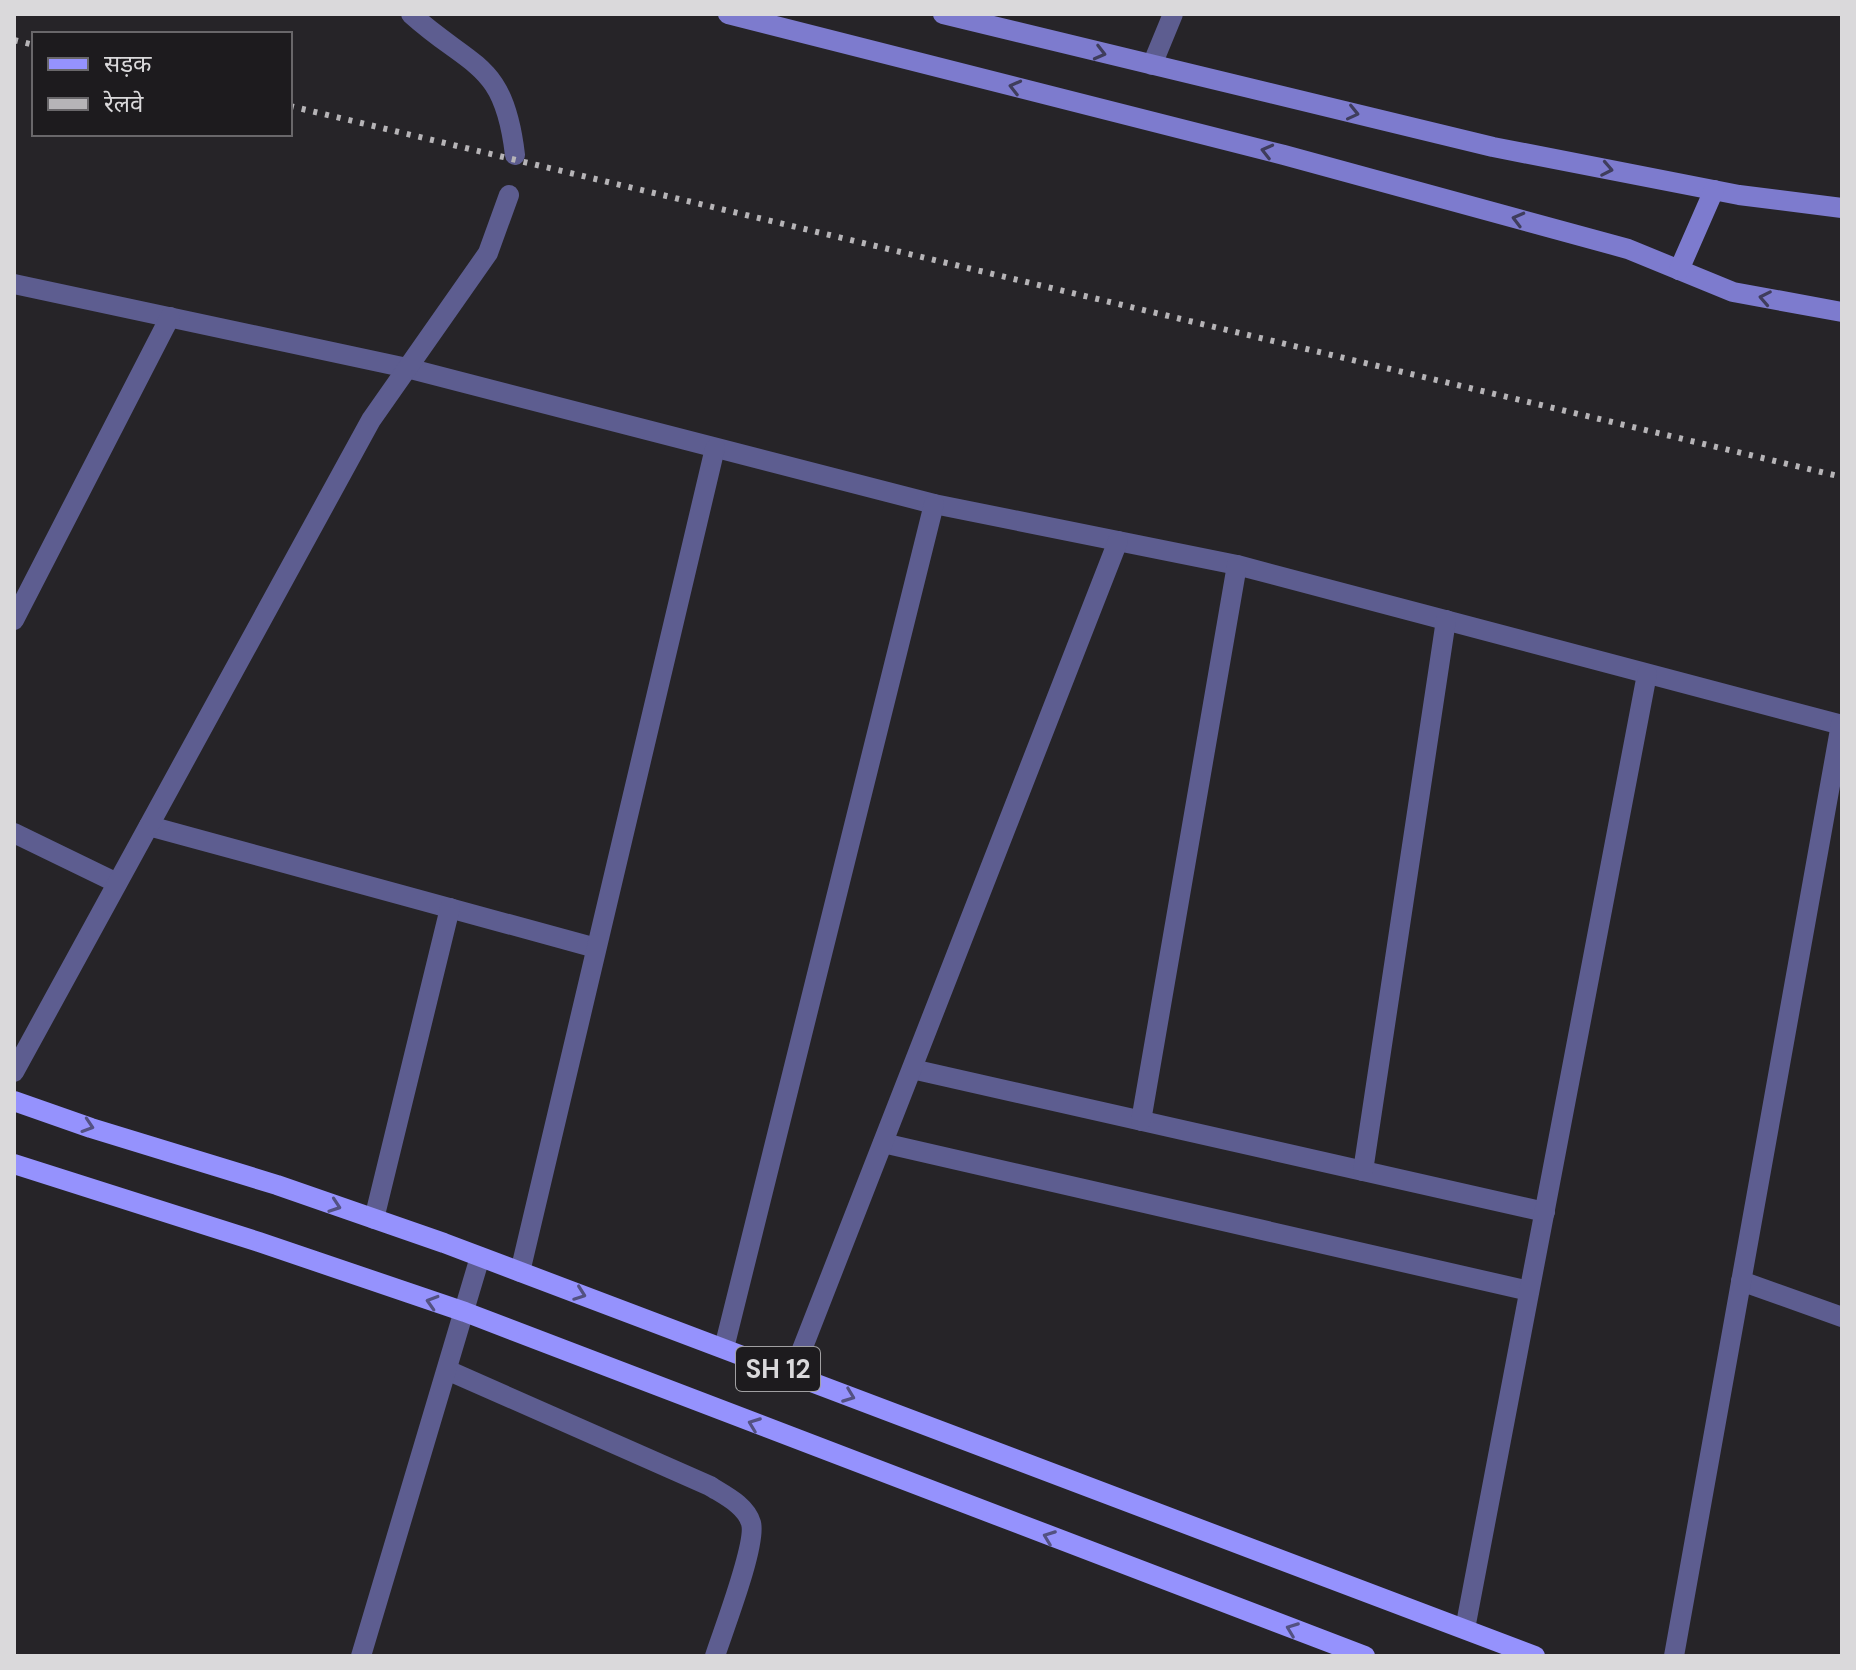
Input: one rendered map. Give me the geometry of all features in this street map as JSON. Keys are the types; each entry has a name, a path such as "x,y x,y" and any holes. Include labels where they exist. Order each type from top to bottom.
{"main road":[{"path":"728,14 1284,155 1628,249 1733,292 1842,312"},
{"path":"943,14 1493,147 1714,190 1842,208"},
{"path":"1679,270 1714,190"},
{"name":"SH 12","path":"14,1101 480,1257 1535,1656"},
{"name":"SH 12","path":"14,1164 465,1312 1365,1656"}],"street":[{"path":"411,14 484,69 508,112 515,155"},
{"path":"1152,65 1173,14"},
{"path":"14,1072 371,420 488,253 509,195"},
{"path":"14,284 407,368 934,504 1237,565 1841,725 1674,1656"},
{"path":"14,620 170,317"},
{"path":"520,1272 715,448"},
{"path":"724,1348 934,504"},
{"path":"792,1375 1118,541"},
{"path":"1141,1121 1237,565"},
{"path":"1363,1171 1446,620"},
{"path":"1465,1629 1647,674"},
{"path":"149,826 596,948"},
{"path":"14,833 117,883"},
{"path":"374,1219 450,908"},
{"path":"912,1069 1545,1212"},
{"path":"883,1143 1529,1291"},
{"path":"361,1656 480,1257"},
{"path":"1741,1281 1842,1317"},
{"path":"447,1370 710,1486 736,1502 751,1523 749,1549 715,1656"}],"railway":[{"path":"14,40 32,44"},
{"path":"292,106 1842,477"}]}
